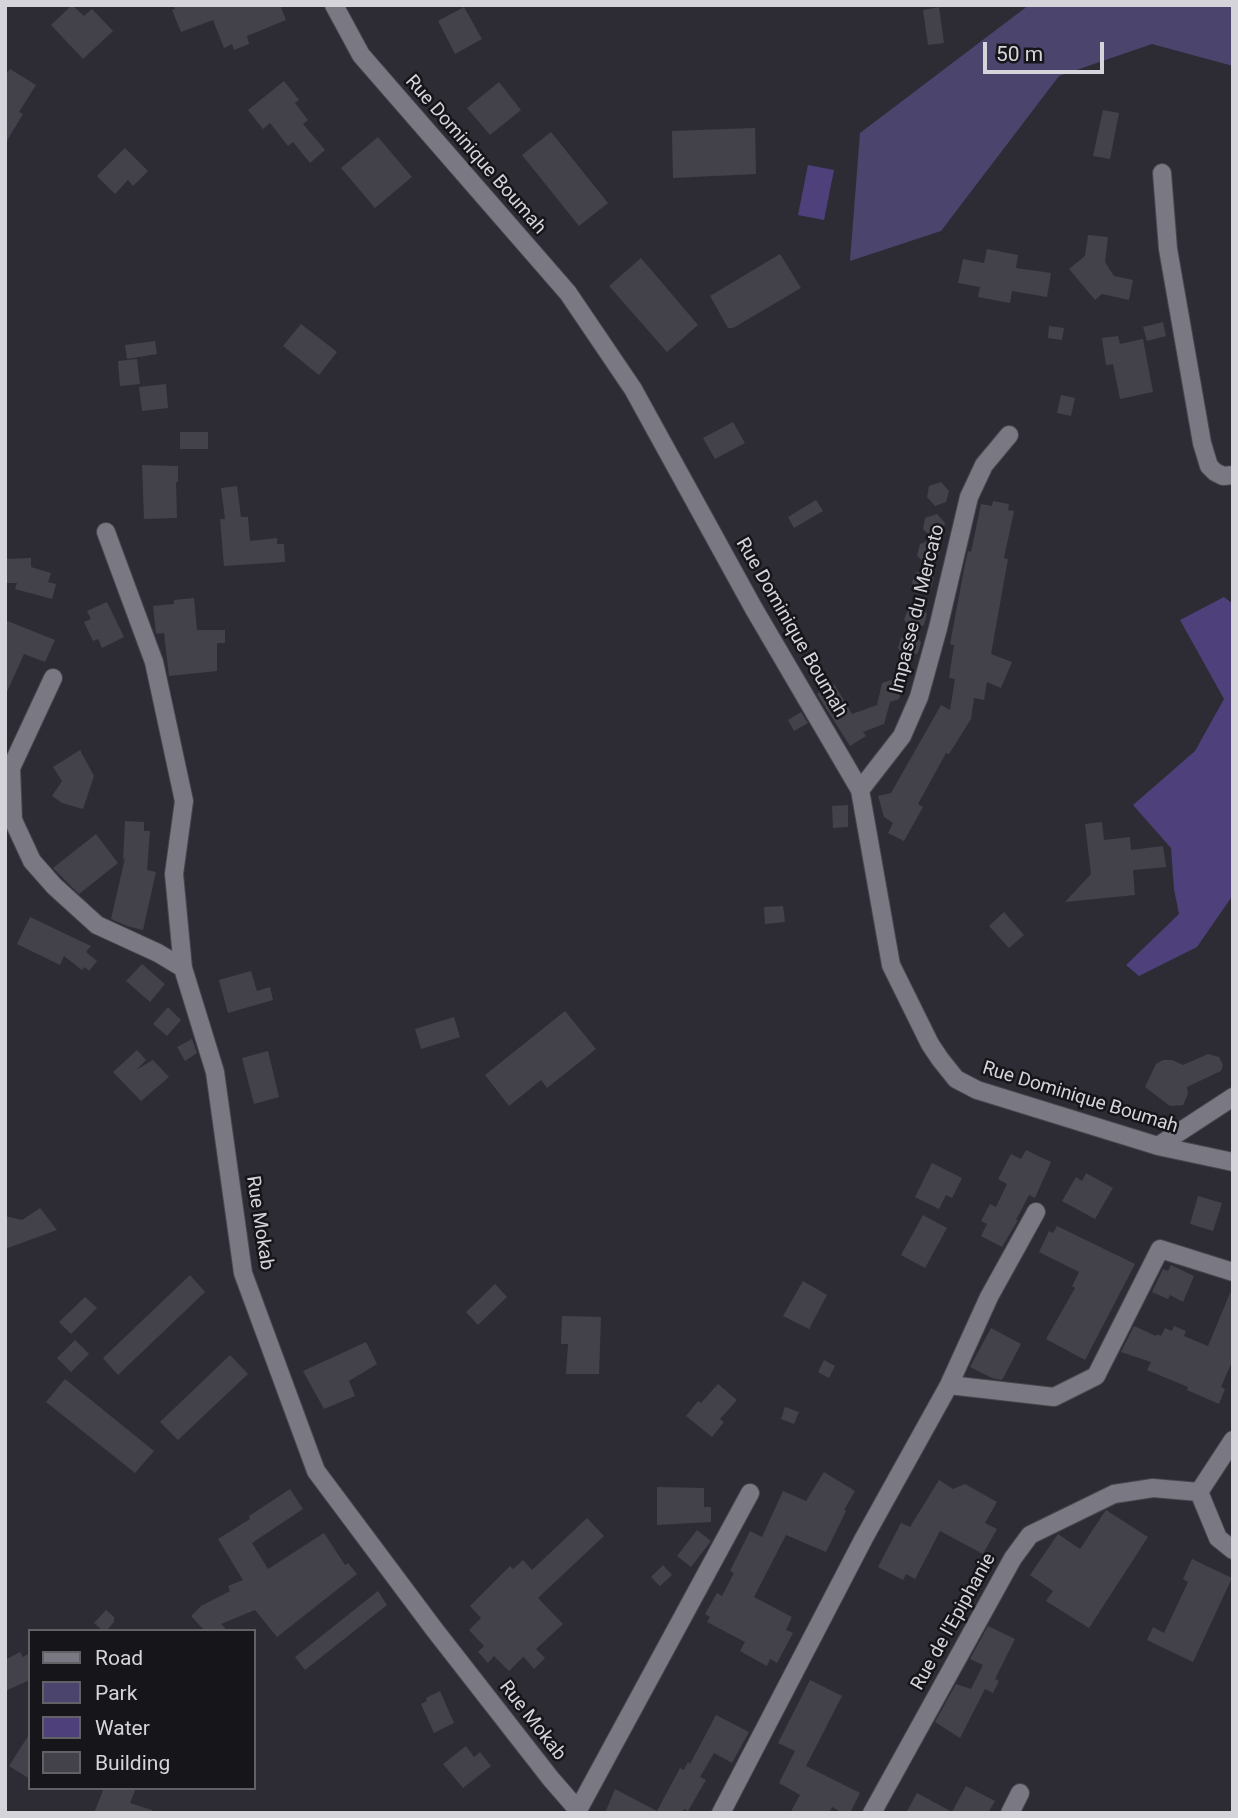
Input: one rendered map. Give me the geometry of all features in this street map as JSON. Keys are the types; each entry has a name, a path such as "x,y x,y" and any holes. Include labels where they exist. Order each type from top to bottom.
{"street":[{"name":"Rue Dominique Boumah","path":"334,5 360,55 568,293 633,389 754,609 860,790 891,965 930,1044 956,1079 977,1090 1158,1146 1233,1163"},
{"path":"1163,173 1168,249 1202,443 1209,466 1223,476 1233,475"},
{"name":"Impasse du Mercato","path":"860,790 902,736 919,697 969,497 984,465 1009,435"},
{"name":"Rue Mokab","path":"106,532 154,662 184,802 174,874 183,968 215,1072 243,1273 316,1471 433,1629 577,1812"},
{"path":"53,678 12,768 13,820 32,861 54,886 97,925 158,953 183,968"},
{"path":"1158,1146 1233,1097"},
{"path":"721,1813 864,1538 949,1385 989,1297 1036,1212"},
{"path":"949,1385 1054,1397 1096,1376 1160,1249 1233,1272"},
{"path":"1233,1440 1199,1492 1217,1538 1233,1550"},
{"name":"Rue de l'Epiphanie","path":"872,1813 1013,1558 1030,1535 1114,1494 1153,1488 1199,1492"},
{"path":"577,1812 750,1493"},
{"path":"1010,1813 1020,1793"}],"green space":[{"path":"1029,5 1233,5 1233,66 1152,44 1059,76 941,231 850,261 860,133"}],"water":[{"path":"808,165 834,170 824,220 798,215"},
{"path":"1224,597 1233,604 1233,895 1197,947 1139,976 1126,965 1179,914 1171,848 1133,805 1195,751 1224,699 1180,620"}],"building":[{"path":"72,5 84,16 92,9 113,31 83,59 51,25"},
{"path":"173,5 280,5 286,20 247,36 249,44 234,50 232,44 224,48 213,20 181,32 172,10 175,9"},
{"path":"464,7 482,39 455,54 438,21"},
{"path":"939,7 944,43 928,45 923,10"},
{"path":"10,69 36,85 19,112 23,114 5,144 5,76"},
{"path":"284,81 299,100 295,103 308,120 303,124 325,150 310,163 293,142 288,146 270,123 263,129 248,110"},
{"path":"499,82 521,110 490,135 467,108"},
{"path":"1103,110 1119,113 1110,159 1093,156"},
{"path":"755,128 756,174 673,178 672,131"},
{"path":"551,132 608,203 579,226 522,155"},
{"path":"378,137 412,177 375,208 341,168"},
{"path":"125,148 148,171 133,186 128,180 115,194 97,176"},
{"path":"1088,235 1108,237 1105,262 1114,276 1133,280 1129,300 1102,294 1095,300 1069,269 1085,256"},
{"path":"987,249 1018,255 1016,268 1051,273 1047,297 1012,291 1010,303 978,297 980,287 958,283 963,259 984,263"},
{"path":"780,254 801,288 733,328 728,328 710,296"},
{"path":"641,258 698,325 667,352 609,286"},
{"path":"1163,322 1166,336 1147,341 1143,327"},
{"path":"301,324 337,352 319,375 283,346"},
{"path":"1049,326 1064,328 1062,340 1048,338"},
{"path":"1118,336 1120,344 1143,339 1153,392 1120,399 1113,364 1106,365 1102,338"},
{"path":"155,341 157,354 127,359 125,345"},
{"path":"137,359 140,384 120,386 118,361"},
{"path":"166,384 168,408 142,411 139,387"},
{"path":"1061,395 1075,398 1071,416 1057,413"},
{"path":"733,422 745,443 715,459 703,438"},
{"path":"180,432 208,432 208,449 180,449"},
{"path":"142,465 178,466 177,518 144,519"},
{"path":"941,482 949,491 946,502 935,506 927,497 929,486"},
{"path":"237,486 241,517 248,517 250,541 277,538 277,544 284,544 285,562 224,566 220,519 225,519 221,488"},
{"path":"816,500 823,511 794,528 788,517"},
{"path":"993,501 1009,504 1008,510 1014,511 1004,558 1008,559 991,654 1012,662 1001,688 987,682 984,700 974,698 971,719 949,754 946,753 918,804 923,807 904,841 888,833 893,823 884,817 878,796 891,793 941,705 950,710 955,679 949,678 954,645 950,644 965,564 968,551 971,552 981,504 992,506"},
{"path":"937,514 945,523 942,534 932,538 923,529 925,518"},
{"path":"931,540 940,550 937,561 926,564 917,556 920,544"},
{"path":"31,558 31,567 51,573 48,582 56,584 52,599 15,589 17,583 5,583 5,559"},
{"path":"926,569 934,578 931,588 921,592 912,583 915,573"},
{"path":"194,598 197,630 225,630 225,643 217,643 217,671 169,676 164,633 156,634 153,606"},
{"path":"107,602 124,637 102,648 98,639 93,641 84,622 91,619 87,611"},
{"path":"919,605 927,614 924,625 913,629 904,620 908,609"},
{"path":"5,620 55,640 45,662 24,654 5,696"},
{"path":"913,634 921,642 918,653 907,657 898,648 901,638"},
{"path":"894,679 902,688 899,699 890,702 884,724 863,732 866,736 850,746 817,694 834,684 852,714 877,705 882,683"},
{"path":"801,712 808,723 794,731 788,720"},
{"path":"80,750 94,776 83,809 62,803 52,796 62,781 53,767"},
{"path":"848,805 848,827 833,828 832,806"},
{"path":"125,821 144,822 144,831 150,831 147,870 156,872 143,930 111,919 125,858 123,860"},
{"path":"1102,822 1104,840 1130,837 1131,850 1163,846 1166,867 1133,870 1135,895 1065,902 1091,874 1085,824"},
{"path":"96,834 118,863 79,894 53,868"},
{"path":"783,906 785,922 765,924 764,907"},
{"path":"1004,912 1024,935 1009,948 989,926"},
{"path":"30,917 91,946 86,952 97,961 89,971 85,967 82,970 64,956 60,965 17,944"},
{"path":"142,964 165,984 150,1002 126,981"},
{"path":"251,971 257,991 270,987 273,1000 228,1013 219,980"},
{"path":"168,1007 181,1020 167,1036 153,1024"},
{"path":"565,1011 596,1049 547,1088 541,1080 509,1106 485,1075"},
{"path":"454,1017 460,1037 421,1049 415,1029"},
{"path":"192,1039 197,1053 185,1061 177,1047"},
{"path":"137,1050 146,1060 136,1070 153,1060 169,1077 141,1101 113,1072"},
{"path":"268,1051 279,1097 254,1104 242,1058"},
{"path":"1208,1054 1219,1057 1223,1065 1221,1071 1187,1087 1188,1094 1183,1105 1170,1106 1145,1087 1156,1064 1163,1060 1172,1060 1183,1065"},
{"path":"1026,1150 1051,1162 1035,1198 1029,1195 1002,1247 981,1236 987,1224 981,1221 990,1204 996,1207 1007,1184 998,1179 1011,1154 1021,1159"},
{"path":"932,1163 962,1178 952,1198 946,1195 939,1209 915,1197"},
{"path":"1086,1173 1113,1188 1095,1219 1062,1201 1076,1177 1082,1181"},
{"path":"1198,1196 1222,1203 1213,1231 1190,1224"},
{"path":"40,1208 57,1230 5,1249 5,1216 22,1220"},
{"path":"923,1215 947,1228 925,1268 901,1255"},
{"path":"1057,1226 1135,1264 1085,1360 1046,1339 1075,1288 1072,1286 1079,1272 1039,1252 1049,1231 1053,1233"},
{"path":"1171,1265 1194,1276 1183,1302 1170,1295 1168,1299 1152,1292 1163,1269 1168,1271"},
{"path":"190,1275 205,1292 118,1375 103,1358"},
{"path":"803,1281 827,1295 809,1329 783,1316"},
{"path":"495,1284 507,1297 478,1325 466,1312"},
{"path":"1233,1286 1233,1359 1221,1387 1225,1389 1219,1404 1187,1390 1188,1387 1147,1370 1151,1362 1121,1352 1134,1326 1161,1336 1165,1328 1172,1331 1174,1326 1186,1331 1184,1336 1208,1346"},
{"path":"85,1297 97,1308 71,1334 59,1322"},
{"path":"562,1316 601,1317 599,1374 566,1374 568,1344 561,1344"},
{"path":"991,1328 1021,1344 1002,1380 970,1367"},
{"path":"75,1340 89,1354 71,1372 57,1358"},
{"path":"366,1342 377,1364 349,1381 355,1396 324,1409 303,1371"},
{"path":"230,1355 248,1374 178,1440 160,1422"},
{"path":"824,1360 835,1366 829,1378 818,1372"},
{"path":"65,1379 154,1451 135,1473 46,1402"},
{"path":"718,1384 737,1400 720,1419 724,1422 712,1437 686,1416 698,1401 701,1403"},
{"path":"785,1407 799,1412 794,1424 781,1419"},
{"path":"824,1472 855,1491 826,1552 786,1535 754,1597 792,1617 786,1630 793,1633 777,1663 770,1659 767,1666 740,1651 745,1642 707,1622 710,1617 705,1614 717,1593 722,1596 734,1573 730,1571 750,1531 762,1537 783,1491 806,1501"},
{"path":"939,1480 953,1489 965,1484 997,1502 985,1523 997,1529 983,1554 940,1531 915,1579 906,1574 903,1580 878,1567 901,1523 910,1527"},
{"path":"657,1487 704,1488 704,1507 711,1507 711,1522 657,1525"},
{"path":"290,1489 303,1509 252,1543 268,1569 324,1533 345,1565 348,1563 357,1574 277,1637 255,1610 221,1624 226,1629 203,1629 191,1616 201,1606 230,1591 228,1586 243,1580 218,1539 250,1519 249,1516"},
{"path":"1106,1510 1148,1537 1089,1628 1046,1601 1053,1591 1030,1575 1058,1534 1080,1549"},
{"path":"587,1518 604,1536 538,1598 563,1624 536,1649 545,1658 534,1669 524,1657 509,1671 494,1656 488,1663 478,1652 484,1646 469,1630 481,1618 470,1606 510,1566 513,1569 523,1560 532,1570"},
{"path":"697,1530 711,1541 691,1567 677,1556"},
{"path":"1192,1559 1232,1578 1193,1662 1147,1640 1153,1627 1164,1633 1188,1582 1183,1579"},
{"path":"663,1565 672,1575 660,1586 651,1577"},
{"path":"378,1591 387,1605 305,1670 295,1657"},
{"path":"106,1610 114,1617 114,1622 108,1629 101,1629 94,1623"},
{"path":"988,1626 1015,1639 995,1679 999,1681 993,1693 985,1689 960,1738 935,1722 956,1684 971,1689 983,1665 970,1659"},
{"path":"20,1652 23,1657 28,1654 28,1681 5,1691 5,1660"},
{"path":"810,1680 842,1696 806,1766 860,1793 850,1813 843,1813 832,1807 829,1813 790,1813 800,1795 779,1783 795,1751 778,1743"},
{"path":"440,1691 454,1723 434,1733 421,1704 427,1701 426,1698"},
{"path":"716,1715 749,1732 732,1763 714,1753 700,1777 706,1780 688,1811 605,1813 615,1789 657,1811 680,1768 684,1770 688,1762 690,1764"},
{"path":"28,1736 28,1778 9,1766"},
{"path":"466,1746 474,1757 480,1752 491,1766 463,1788 443,1764"},
{"path":"966,1786 995,1801 988,1813 906,1813 917,1793 952,1812"},
{"path":"103,1790 135,1790 130,1803 152,1810 152,1813 94,1813"}]}
